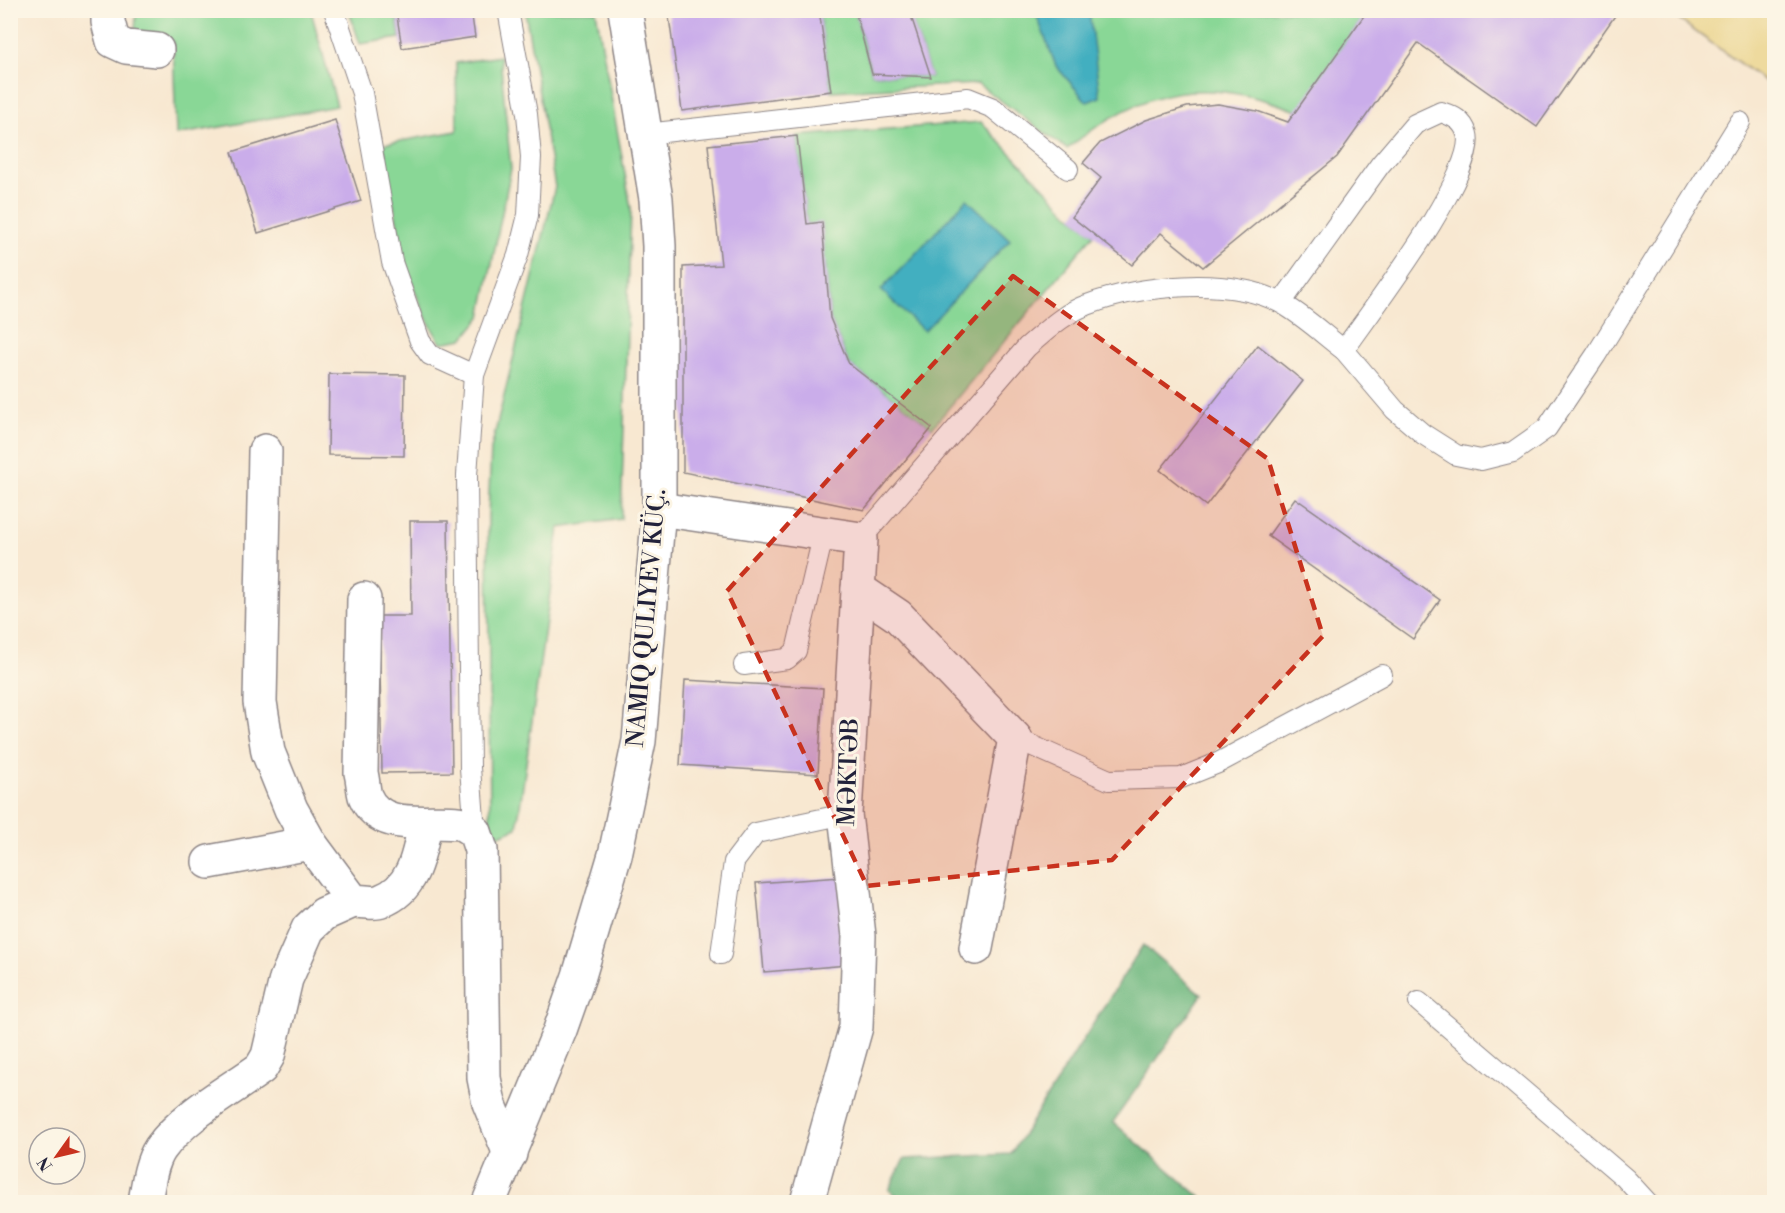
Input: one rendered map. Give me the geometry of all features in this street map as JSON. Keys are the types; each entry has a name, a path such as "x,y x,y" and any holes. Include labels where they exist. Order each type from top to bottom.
{"street":[{"path":"108,10 108,22 113,41 126,47 157,50"},
{"name":"NAMIQ QULIYEV KÜÇ.","path":"489,1203 564,1019 615,855 639,741 659,509 659,246 656,199 626,10"},
{"path":"265,452 260,702 268,752 291,809 310,843 353,901"},
{"path":"659,509 861,539"},
{"name":"MƏKTƏB","path":"807,1203 856,1027 859,936 845,814 861,539"},
{"path":"858,589 898,616 1016,738 976,948"},
{"path":"364,599 361,773 365,796 376,812 396,820 425,824 459,824 475,832 481,850 484,1078 489,1103 510,1154"},
{"path":"145,1203 148,1181 159,1150 183,1125 261,1068 268,1056 286,979 308,929 324,914 353,901 380,902 403,887 418,861 425,824"},
{"path":"209,862 310,843"}],"lane":[{"path":"334,10 362,93 392,262 420,341 430,355 474,375"},
{"path":"475,832 470,768 467,475 474,375 518,255 528,215 531,157 527,114 508,10"},
{"path":"646,134 968,98 993,108 1068,170"},
{"path":"1281,303 1380,165 1415,124 1441,112 1457,118 1468,135 1461,169 1443,205 1344,350"},
{"path":"861,539 1026,347 1053,325 1086,305 1132,293 1204,285 1248,292 1281,303 1344,350 1395,410 1423,434 1456,455 1481,460 1513,452 1546,428 1553,419 1596,355 1740,122"},
{"path":"744,665 787,659 796,651 824,532"},
{"path":"1016,738 1110,780 1181,778 1218,763 1382,675"},
{"path":"721,954 734,862 756,833 845,814"},
{"path":"1419,1002 1625,1178 1647,1203"}],"highlighted area":[{"path":"1013,276 1268,459 1323,636 1112,860 867,886 727,591"}],"green space":[{"path":"136,11 311,11 337,106 176,135 173,42 135,35"},
{"path":"349,11 396,11 400,38 360,44"},
{"path":"525,11 596,11 631,208 621,519 559,528 517,828 490,839 488,515 491,449 555,187"},
{"path":"819,11 855,11 872,74 931,77 909,11 1368,11 1297,111 1233,93 1204,91 1176,93 1149,100 1122,111 1067,149 978,84 831,91"},
{"path":"500,56 511,169 481,317 463,339 441,343 417,297 409,272 402,247 383,144 457,131 456,63"},
{"path":"981,122 1072,217 1094,234 932,428 849,364 830,318 822,223 807,224 797,136"},
{"path":"1143,945 1202,995 1113,1122 1206,1202 905,1202 889,1190 904,1159 1011,1154"}],"sand":[{"path":"1667,11 1774,11 1774,88"}],"water":[{"path":"1035,11 1089,11 1100,97 1087,102 1056,66"},
{"path":"967,199 1010,240 924,331 881,290"}],"building":[{"path":"396,10 471,10 475,37 402,48"},
{"path":"668,10 819,10 831,91 682,111"},
{"path":"855,10 909,10 931,77 872,74"},
{"path":"1368,10 1619,10 1537,127 1418,43 1337,157 1203,267 1161,233 1132,265 1072,217 1101,178 1083,163 1100,143 1146,120 1187,107 1218,104 1257,111 1288,122"},
{"path":"335,120 361,201 258,233 232,152"},
{"path":"797,136 807,224 822,222 830,318 849,364 932,428 864,510 683,472 683,267 721,265 708,145"},
{"path":"1258,345 1303,381 1206,506 1160,470"},
{"path":"329,374 405,375 404,456 328,455"},
{"path":"1295,498 1440,600 1413,639 1268,536"},
{"path":"410,521 448,521 452,772 382,773 379,616 411,616"},
{"path":"685,680 823,688 818,774 680,765"},
{"path":"841,877 848,965 764,972 756,883"}]}
